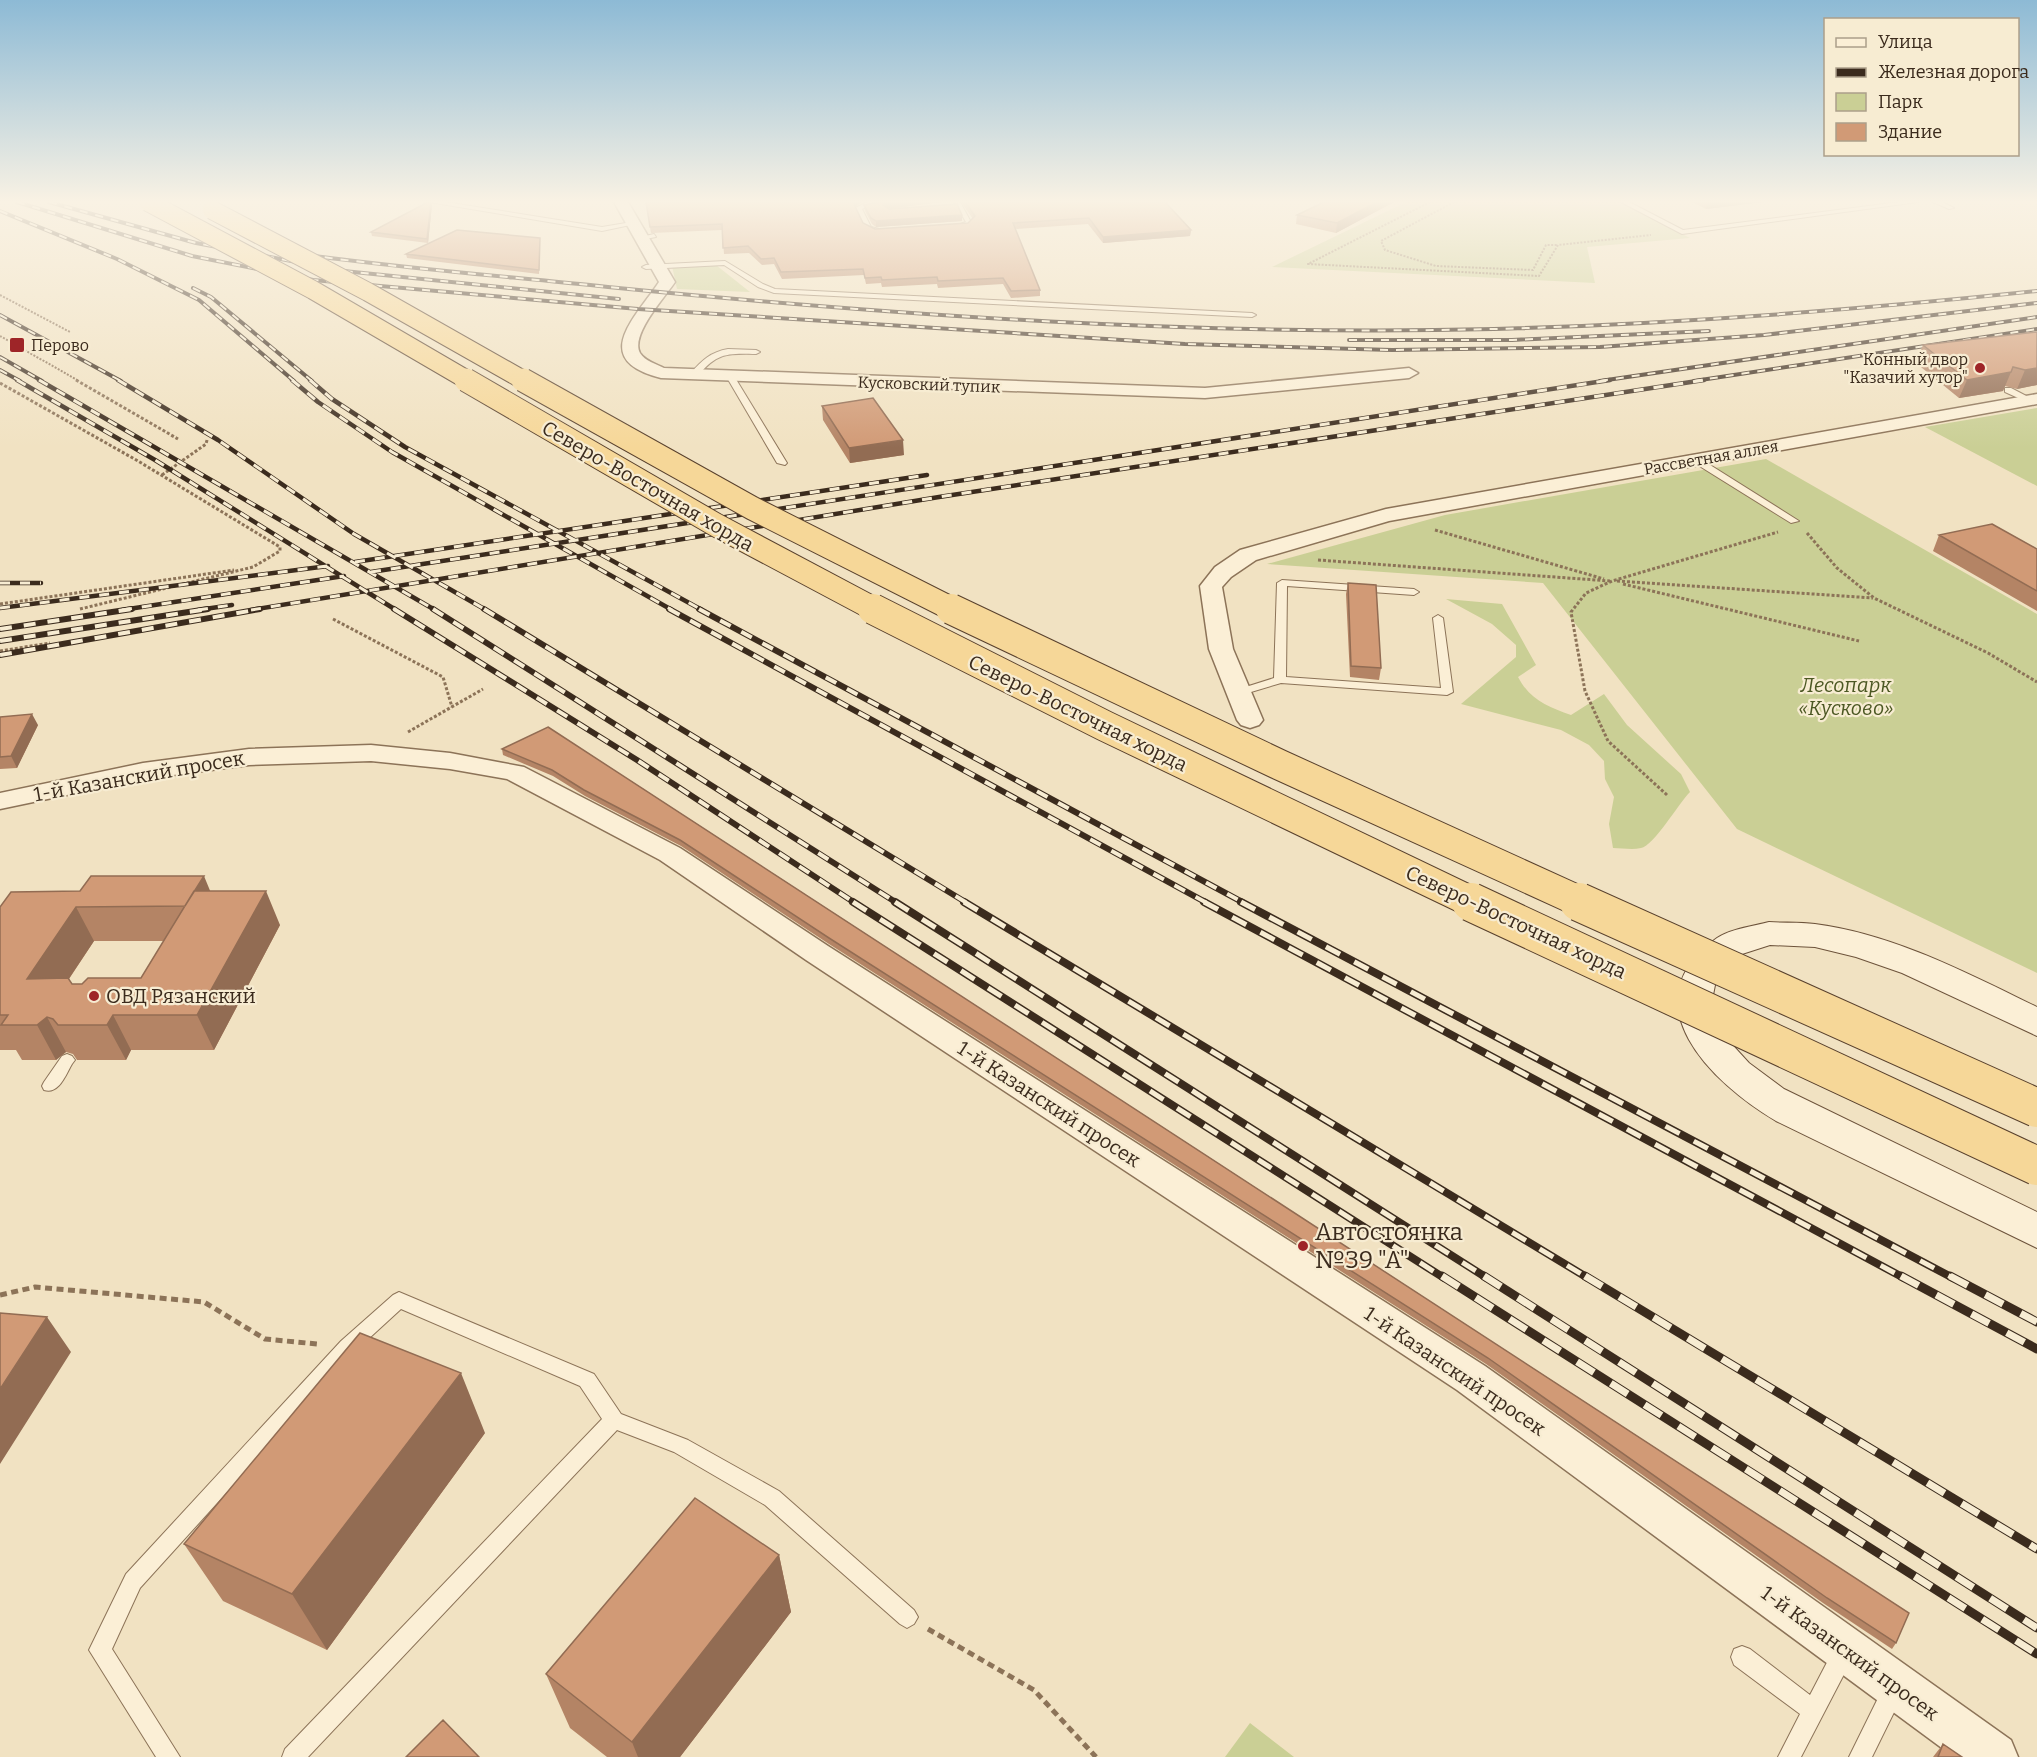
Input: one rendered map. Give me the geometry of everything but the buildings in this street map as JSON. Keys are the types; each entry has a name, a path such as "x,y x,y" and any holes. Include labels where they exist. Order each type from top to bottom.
{"main road":[{"name":"Северо-Восточная хорда","path":"303,284 599,459 780,561 960,654 1255,800 2037,1166"},
{"name":"Северо-Восточная хорда","path":"353,284 646,452 824,546 1021,644 1272,763 2037,1108"},
{"path":"2037,1023 1896,957 1839,939 1811,934 1784,934 1738,942 1720,952 1707,964 1698,979 1695,996 1697,1015 1714,1049 1738,1076 1762,1094 2037,1231"}],"street":[{"name":"Кусковский тупик","path":"666,284 634,327 628,348 632,357 640,365 661,373 1204,393 1409,373"},
{"name":"Рассветная аллея","path":"1236,693 1221,649 1211,586 1223,572 1248,555 1386,515 2033,400"},
{"path":"1236,693 1250,720"},
{"name":"1-й Казанский просек","path":"0,801 143,771 270,756 371,753 450,761 515,773 670,855 1471,1378 1994,1757"}],"lane":[{"path":"755,284 774,291 1252,315"},
{"path":"694,375 711,354 725,351 756,352"},
{"path":"730,376 782,463"},
{"path":"2008,390 2033,400"},
{"path":"1696,460 1794,521"},
{"path":"1280,680 1282,583 1414,592"},
{"path":"1236,693 1280,680 1447,692 1438,618"},
{"path":"50,1086 67,1060"},
{"path":"169,1757 100,1650 133,1581 347,1347 399,1300 587,1380 614,1420 681,1446 772,1498 907,1617"},
{"path":"293,1757 614,1420"},
{"path":"1789,1757 1846,1650"},
{"path":"1742,1657 1814,1711"},
{"path":"1860,1757 1896,1686"}],"path":[{"path":"0,295 70,332"},
{"path":"0,336 178,439"},
{"path":"0,383 162,475 280,547 280,551 253,567 80,609"},
{"path":"162,475 206,444 207,440"},
{"path":"1386,515 1612,581 1859,641"},
{"path":"1667,795 1608,741 1585,691 1571,612 1586,593 1612,581 1772,536 1794,521 1819,543 1837,568 1874,598 1988,653 2037,682"},
{"path":"1307,559 1874,598"},
{"path":"0,604 253,567"},
{"path":"333,619 443,677 452,707"},
{"path":"0,651 50,643"},
{"path":"371,753 483,689"},
{"path":"0,1295 35,1287 204,1302 265,1339 347,1347"},
{"path":"907,1617 1034,1690 1096,1757"}],"green space":[{"path":"676,284 740,284 750,292 677,289"},
{"path":"2037,408 2037,486 1925,427"},
{"name":"Лесопарк «Кусково»","path":"1766,459 2037,614 2037,973 1737,829 1543,583 1267,564 1445,515"},
{"path":"1446,599 1502,604 1536,665 1518,677 1528,692 1547,706 1571,715 1604,694 1627,725 1681,774 1690,792 1659,833 1646,846 1634,849 1613,848 1609,824 1614,797 1605,779 1604,761 1589,745 1561,730 1461,704 1516,657 1516,645 1492,624"},
{"path":"1250,1723 1294,1757 1225,1757"}],"railway":[{"path":"167,284 199,300 294,381"},
{"path":"358,284 638,309 1185,344 1392,350 1600,347 1764,335 2037,303"},
{"path":"472,284 619,299"},
{"path":"584,284 829,307 1050,322 1383,330 1494,329 1698,320 2037,291"},
{"path":"193,288 211,297 312,381"},
{"path":"0,315 121,381"},
{"path":"1600,381 2037,317"},
{"path":"1694,381 2037,329"},
{"path":"1349,340 1512,340 1709,331"},
{"path":"0,357 42,381"},
{"path":"0,370 20,381"},
{"path":"17,380 155,460 326,566"},
{"path":"39,380 394,586"},
{"path":"118,380 218,440 354,534 393,556"},
{"path":"292,380 318,402 392,452 538,534"},
{"path":"310,380 332,399 405,447 558,531"},
{"path":"575,540 1610,380"},
{"path":"598,553 939,497 1704,380"},
{"path":"558,531 927,475"},
{"path":"538,534 558,531"},
{"path":"558,531 575,540"},
{"path":"393,556 538,534"},
{"path":"538,534 554,544"},
{"path":"554,544 575,540"},
{"path":"575,540 598,553"},
{"path":"410,566 554,544"},
{"path":"554,544 577,556"},
{"path":"577,556 598,553"},
{"path":"598,553 702,610"},
{"path":"355,562 393,556"},
{"path":"393,556 410,566"},
{"path":"434,580 577,556"},
{"path":"577,556 672,610"},
{"path":"0,608 326,566"},
{"path":"326,566 342,576"},
{"path":"371,572 410,566"},
{"path":"410,566 434,580"},
{"path":"122,610 342,576"},
{"path":"342,576 366,591"},
{"path":"394,586 434,580"},
{"path":"434,580 486,610"},
{"path":"0,583 41,583"},
{"path":"366,591 394,586"},
{"path":"394,586 435,610"},
{"path":"251,610 366,591"},
{"path":"366,591 396,610"},
{"path":"198,610 232,605"},
{"path":"0,629 132,609"},
{"path":"0,641 208,609"},
{"path":"0,655 260,609"},
{"path":"394,609 637,760 855,903"},
{"path":"433,609 897,903"},
{"path":"484,609 967,903"},
{"path":"669,609 1207,903"},
{"path":"699,609 1244,903"},
{"path":"853,902 1444,1278"},
{"path":"895,902 1487,1278"},
{"path":"964,902 1588,1278"},
{"path":"1204,902 1904,1278"},
{"path":"1241,902 1953,1278"},
{"path":"1442,1276 2037,1654"},
{"path":"1484,1276 2037,1628"},
{"path":"1585,1276 2037,1549"},
{"path":"1901,1276 2037,1349"},
{"path":"1950,1276 2037,1322"}],"place":[{"name":"Перово","path":"17,345"},
{"name":"Конный двор \"Казачий хутор\"","path":"1980,368"},
{"name":"ОВД Рязанский","path":"94,996"},
{"name":"Автостоянка №39 \"А\"","path":"1303,1246"}]}
